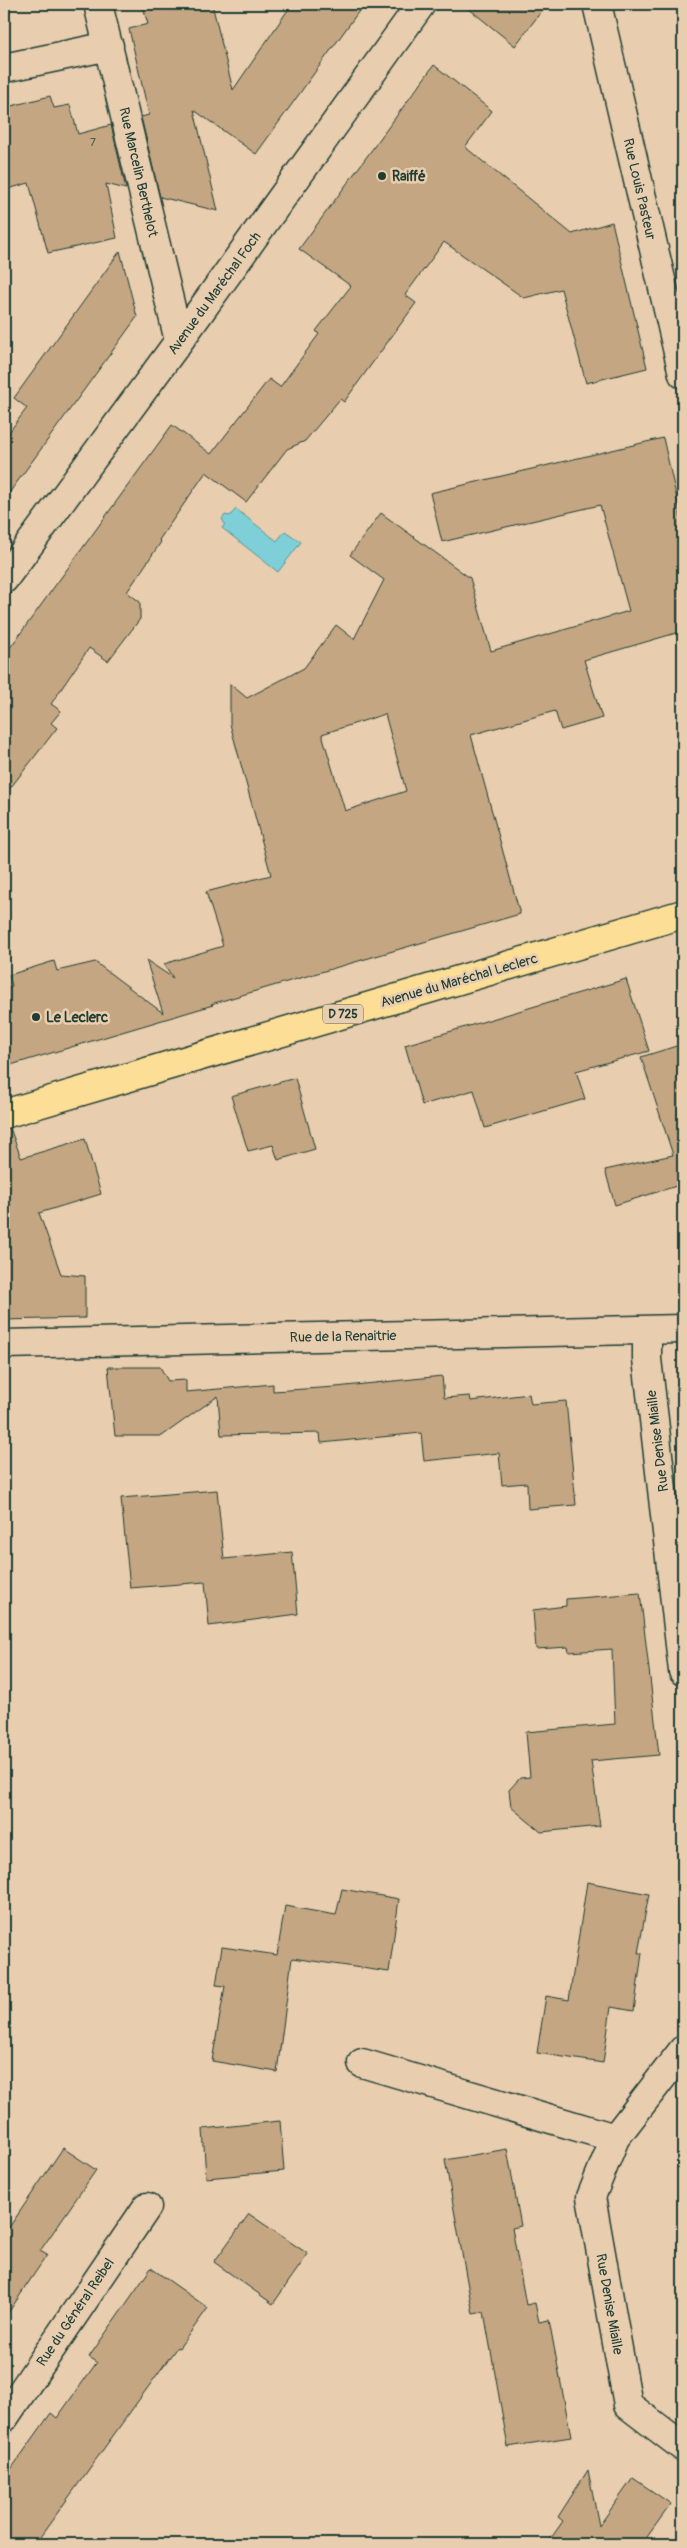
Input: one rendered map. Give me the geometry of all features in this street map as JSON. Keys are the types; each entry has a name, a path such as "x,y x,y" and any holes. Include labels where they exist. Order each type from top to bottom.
{"main road":[{"name":"Avenue du Maréchal Leclerc","path":"4,1114 683,914"}],"street":[{"name":"Rue Marcelin Berthelot","path":"98,4 179,341"},
{"name":"Avenue du Maréchal Foch","path":"4,579 179,341 421,4"},
{"name":"Rue Louis Pasteur","path":"597,4 683,374"},
{"path":"4,68 109,46"},
{"name":"Rue de la Renaitrie","path":"4,1344 683,1329"},
{"name":"Rue Denise Miaille","path":"647,1330 647,1359 683,1671"},
{"name":"Rue Denise Miaille","path":"683,2050 615,2138 591,2197 628,2405 683,2447"},
{"path":"362,2063 615,2138"},
{"name":"Rue du Général Reibel","path":"4,2418 147,2206"}],"water":[{"path":"236,509 277,541 285,531 301,542 278,572 222,528 225,524 222,519 225,515 230,516"}],"building":[{"path":"142,4 212,4 233,90 292,4 364,4 256,154 194,110 218,211 160,197 141,117 149,115 129,29 148,24"},
{"path":"463,4 547,4 515,46"},
{"path":"434,65 492,111 465,147 572,234 612,222 647,368 586,383 561,289 524,298 444,242 405,295 416,303 344,402 340,399 305,441 287,449 246,502 206,472 159,540 161,542 127,592 140,602 140,619 108,661 89,648 51,704 61,711 51,723 57,728 4,796 4,656 172,425 211,454 269,379 280,387 319,334 316,331 351,286 299,249"},
{"path":"50,96 54,108 70,105 78,134 111,125 126,189 106,184 117,238 48,253 29,183 4,190 4,108"},
{"path":"120,251 137,317 4,500 4,439 27,408 14,398"},
{"path":"663,438 683,526 683,631 584,660 602,718 561,730 555,711 471,735 520,914 211,1004 213,1005 4,1067 4,989 12,986 9,975 54,961 57,971 95,962 163,1013 146,960 173,978 164,964 223,946 206,892 271,875 230,724 230,684 247,698 304,668 336,625 354,639 384,580 350,555 381,513 470,578 491,651 629,611 600,505 442,542 430,493","holes":["385,714 406,791 345,811 322,734"]},
{"path":"626,979 649,1051 576,1071 585,1099 485,1128 474,1090 422,1105 405,1045"},
{"path":"683,1044 683,1184 615,1205 605,1170 673,1155 641,1057"},
{"path":"295,1078 315,1149 278,1160 273,1145 248,1151 231,1096"},
{"path":"10,1128 21,1158 85,1139 101,1194 39,1213 61,1274 85,1276 85,1318 4,1320 4,1129"},
{"path":"108,1367 160,1367 168,1381 186,1380 186,1392 273,1384 273,1391 336,1387 442,1376 444,1398 470,1396 471,1401 529,1394 531,1404 566,1401 576,1505 528,1509 527,1483 502,1485 499,1453 424,1461 421,1433 321,1443 320,1433 221,1435 218,1396 162,1436 115,1436"},
{"path":"217,1490 224,1559 292,1552 298,1614 209,1626 205,1582 130,1588 121,1498"},
{"path":"640,1593 659,1755 591,1761 600,1826 541,1832 511,1807 509,1790 520,1778 530,1777 526,1732 615,1724 612,1649 569,1652 568,1647 536,1649 533,1610 566,1606 566,1599"},
{"path":"587,1882 649,1894 638,1953 642,1953 634,2011 611,2007 603,2063 537,2053 546,1996 569,2000"},
{"path":"342,1889 399,1899 389,1972 292,1958 277,2072 212,2061 225,1986 216,1985 222,1947 277,1955 285,1906 336,1915"},
{"path":"280,2121 284,2171 206,2178 203,2129"},
{"path":"63,2148 96,2170 40,2251 47,2255 4,2319 4,2227 8,2229"},
{"path":"507,2149 521,2226 512,2228 526,2305 535,2303 539,2322 549,2320 571,2437 508,2447 484,2312 473,2314 445,2160"},
{"path":"249,2214 308,2254 273,2304 214,2262"},
{"path":"151,2268 208,2308 179,2348 177,2347 35,2544 4,2544 4,2479 51,2413 57,2418 97,2362 89,2357"},
{"path":"588,2470 599,2526 633,2478 671,2504 642,2544 547,2544 563,2521 558,2517"}],"place":[{"name":"Raiffé","path":"382,176"},
{"name":"Le Leclerc","path":"36,1017"}]}
